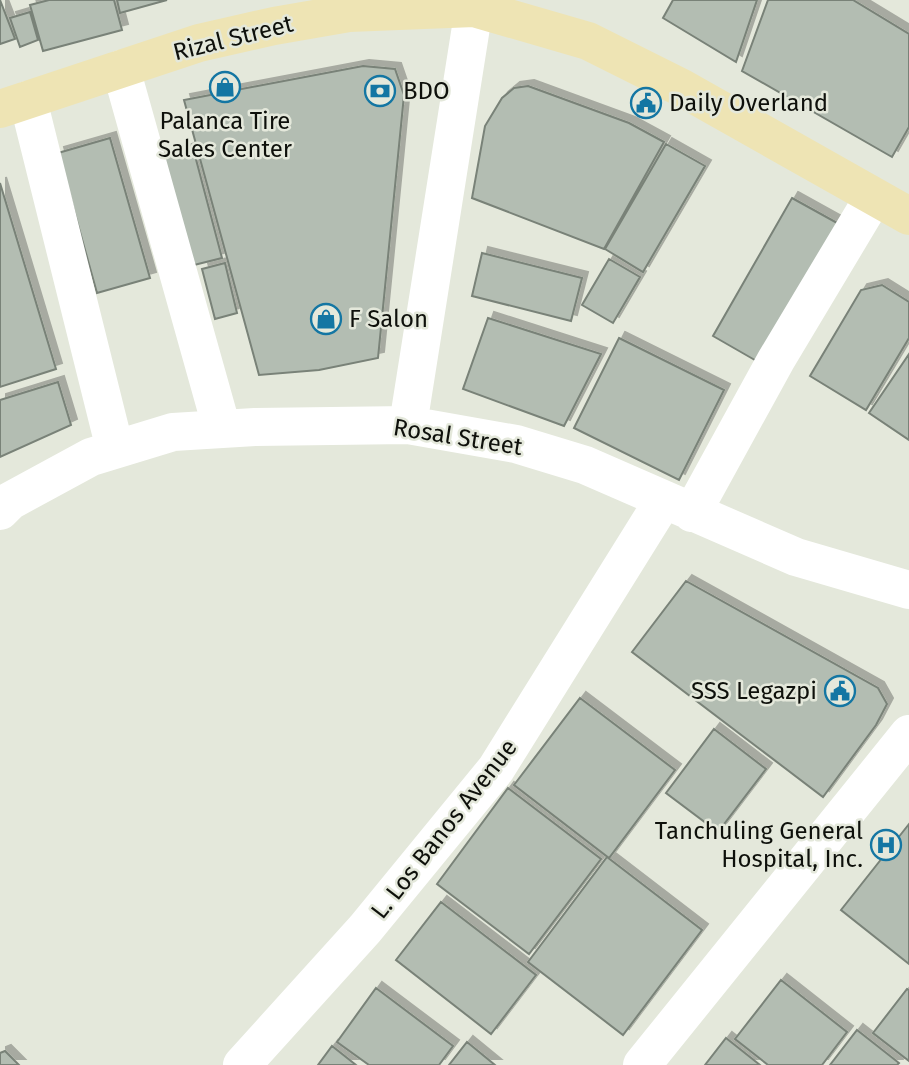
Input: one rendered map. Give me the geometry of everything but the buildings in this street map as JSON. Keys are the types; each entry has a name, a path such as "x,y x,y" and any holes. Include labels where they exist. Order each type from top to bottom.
{"main road":[{"name":"Rizal Street","path":"14,105 199,43 274,26 349,13 473,4 588,41 682,88 909,216"}],"street":[{"path":"408,425 473,4"},
{"path":"121,69 222,429"},
{"path":"14,105 115,449"},
{"name":"L. Los Banos Avenue","path":"242,1065 365,929 496,769 776,360 873,198"},
{"name":"Rosal Street","path":"0,511 10,500 91,457 173,432 408,425 516,444 585,466 796,556 909,590"},
{"path":"642,1065 909,734"}],"place":[{"name":"Palanca Tire Sales Center","path":"225,87"},
{"name":"BDO","path":"380,91"},
{"name":"Daily Overland","path":"646,103"},
{"name":"F Salon","path":"326,319"},
{"name":"SSS Legazpi","path":"840,691"},
{"name":"Tanchuling General Hospital, Inc.","path":"886,845"}]}
